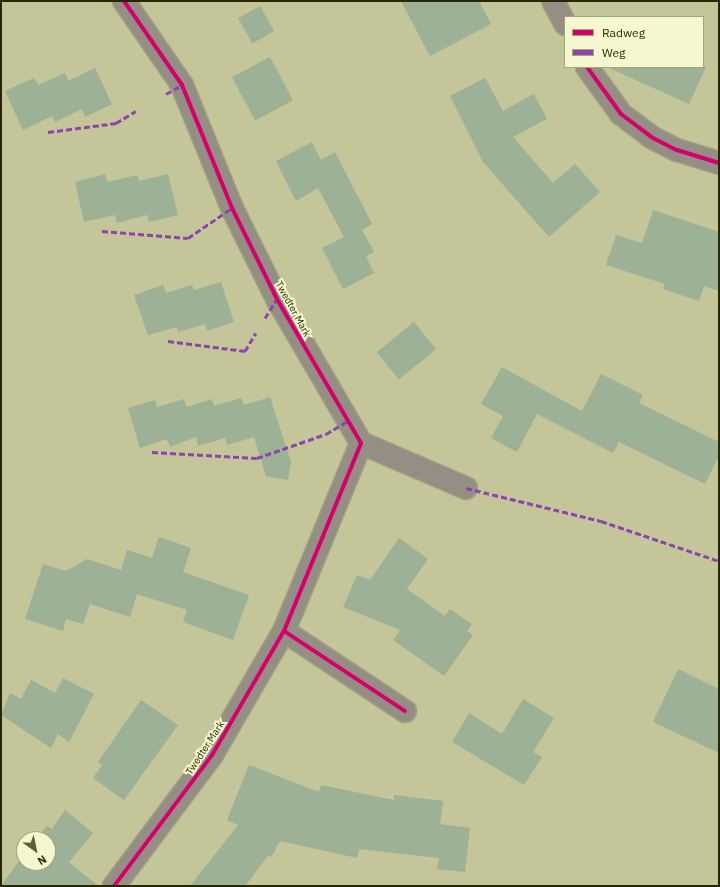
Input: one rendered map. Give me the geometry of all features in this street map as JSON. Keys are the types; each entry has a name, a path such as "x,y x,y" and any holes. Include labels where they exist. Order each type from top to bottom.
{"street":[{"name":"Twedter Mark","path":"114,886 212,755 284,631 360,443 277,299 239,222 182,84 124,1"},
{"path":"553,1 564,22"},
{"path":"588,68 621,114 651,137 677,150 719,163"},
{"path":"360,443 466,488"},
{"path":"284,631 405,711"}],"building":[{"path":"401,1 479,1 491,24 430,56"},
{"path":"260,6 274,31 252,43 238,18"},
{"path":"270,57 293,100 255,120 232,77"},
{"path":"706,67 689,104 609,68"},
{"path":"95,68 112,104 85,117 82,109 55,122 52,116 23,130 5,91 34,78 38,85 65,73 68,81"},
{"path":"485,78 503,111 534,94 547,119 513,137 553,183 575,164 600,192 549,237 483,162 450,96"},
{"path":"312,142 321,160 335,152 372,224 362,230 374,252 366,256 374,273 343,289 322,248 344,237 318,188 296,201 276,161"},
{"path":"105,174 107,182 137,175 139,181 168,174 178,215 149,222 147,215 117,223 115,215 84,222 75,182"},
{"path":"653,210 719,232 719,291 704,286 699,301 663,289 665,284 606,265 616,235 642,243"},
{"path":"221,282 234,322 207,331 205,324 178,332 177,327 148,335 134,295 163,285 166,293 192,285 194,290"},
{"path":"414,322 436,349 399,379 377,352"},
{"path":"502,367 582,411 601,374 643,395 639,403 719,442 719,456 705,484 619,442 613,453 537,414 517,452 491,438 503,416 481,404"},
{"path":"270,397 291,462 288,480 266,476 254,437 227,445 225,438 198,446 196,437 170,447 167,439 140,448 128,408 155,400 157,407 184,399 187,407 212,399 214,406 241,398 244,405"},
{"path":"159,537 191,548 183,572 249,595 233,640 183,622 187,610 137,594 130,617 90,604 83,624 66,619 63,631 25,619 43,564 66,571 87,559 121,570 127,550 152,558"},
{"path":"399,538 428,559 407,589 445,616 450,609 472,624 467,631 473,635 444,676 393,640 400,630 343,607 357,575 370,580"},
{"path":"678,669 719,689 719,753 653,722"},
{"path":"63,678 94,694 69,742 58,734 51,748 1,715 10,693 21,699 31,680 55,693"},
{"path":"523,699 554,718 533,752 542,757 524,785 452,742 469,713 502,734"},
{"path":"141,700 178,725 124,800 93,778 102,765 98,762"},
{"path":"249,765 319,792 321,785 394,800 394,795 443,801 440,824 470,828 465,872 437,869 439,858 359,849 357,858 280,841 271,857 268,856 245,886 190,886 238,825 227,820"},
{"path":"65,810 93,833 69,862 98,886 1,886 16,865 16,871 56,871 56,831 43,831 47,826 52,829"}],"marked path":[{"path":"166,94 182,85"},
{"path":"48,132 116,123 136,111"},
{"path":"102,231 188,238 232,208"},
{"path":"265,318 277,299"},
{"path":"168,341 245,351 256,333"},
{"path":"152,452 257,458 326,434 348,421"},
{"path":"466,488 601,521 719,561"}],"cycle path":[{"path":"114,886 212,755 284,631 361,443 277,299 232,208 182,85 124,1"},
{"path":"588,68 621,114 651,137 677,150 719,163"},
{"path":"284,631 405,711"}]}
